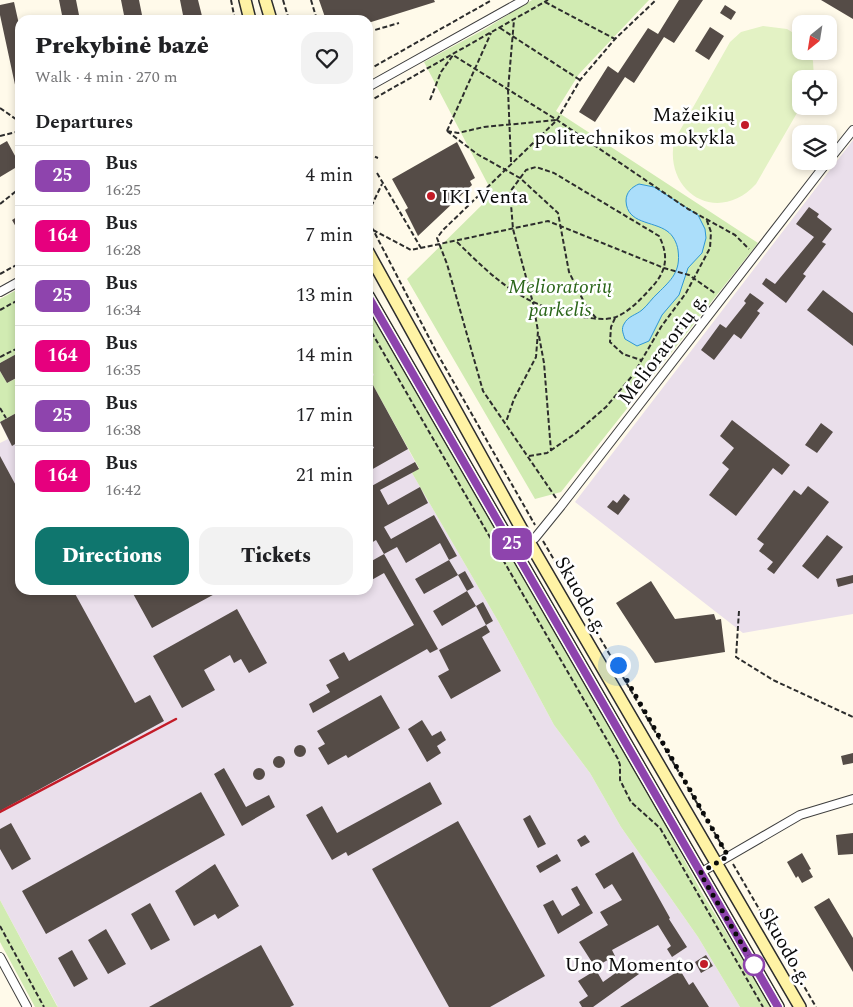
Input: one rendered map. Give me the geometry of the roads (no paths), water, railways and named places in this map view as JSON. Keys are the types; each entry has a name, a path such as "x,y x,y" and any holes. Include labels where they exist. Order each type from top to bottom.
{"main road":[{"path":"245,0 249,15"},
{"path":"265,0 270,15"},
{"name":"Skuodo g.","path":"373,261 529,542 800,1007"},
{"name":"Skuodo g.","path":"373,305 778,1007"}],"street":[{"path":"373,84 524,0"},
{"name":"Melioratorių g.","path":"837,150 853,130"},
{"name":"Melioratorių g.","path":"516,550 539,534 821,170"},
{"path":"0,292 15,284"},
{"path":"700,873 800,815 853,799"},
{"path":"0,957 26,1007"}],"water":[{"path":"639,184 654,187 698,215 705,229 706,238 702,253 688,268 679,295 662,315 649,341 637,346 625,339 623,326 628,319 640,312 671,279 679,258 677,245 669,233 636,218 627,208 628,192"}],"railway":[{"path":"0,812 176,719"}],"place":[{"name":"Mažeikių politechnikos mokykla","path":"745,125"},
{"name":"IKI Venta","path":"431,196"},
{"name":"Uno Momento","path":"704,964"}],"park label":[{"name":"Melioratorių parkelis","path":"560,298"}]}
